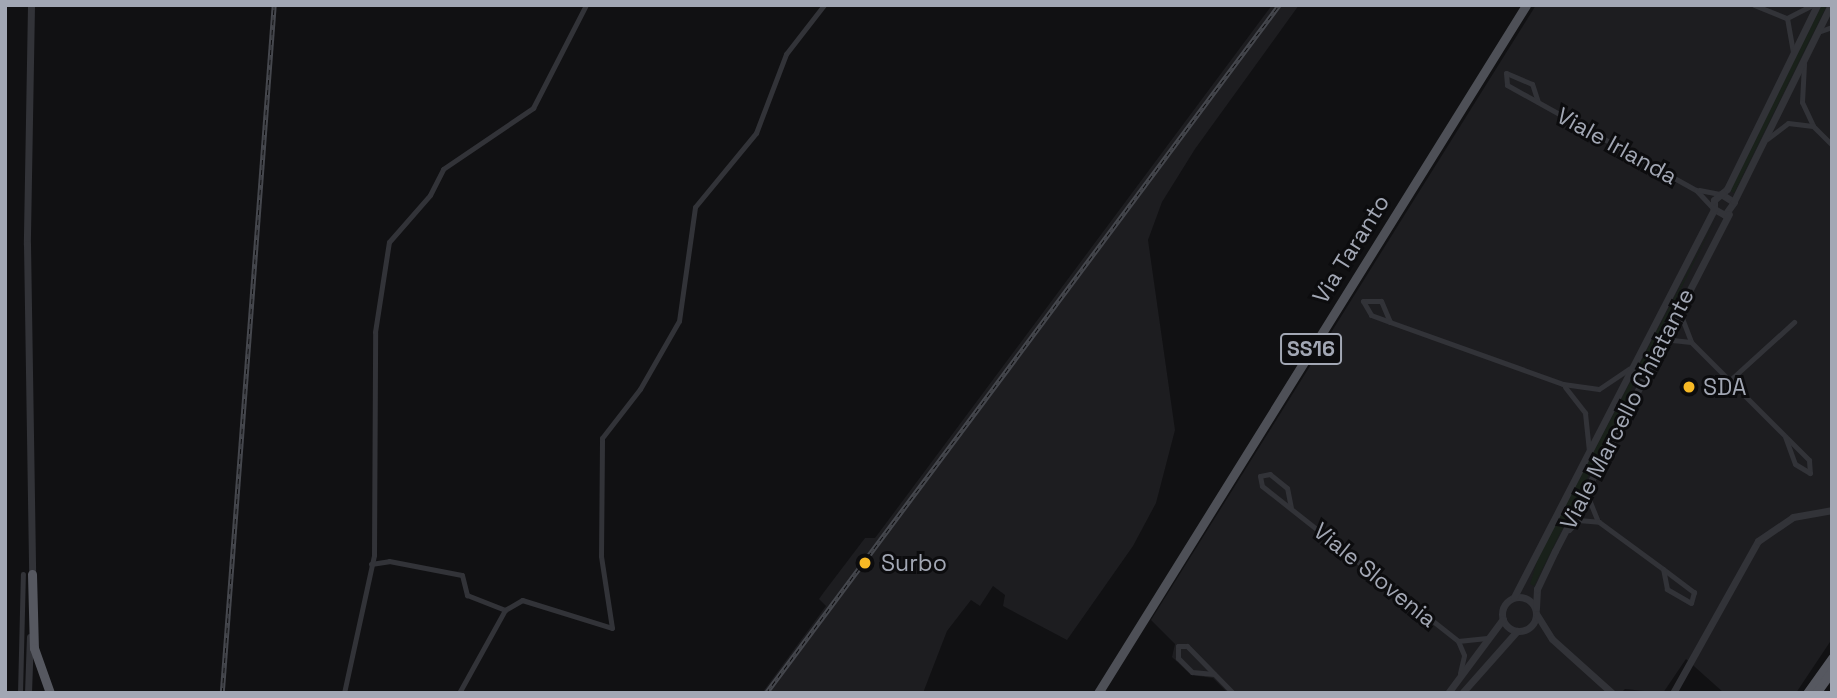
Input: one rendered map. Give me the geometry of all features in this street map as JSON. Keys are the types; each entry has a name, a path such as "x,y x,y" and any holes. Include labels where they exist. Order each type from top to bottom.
{"highway":[{"path":"28,574 34,648 50,693"},
{"path":"1807,693 1832,658"},
{"path":"1816,693 1832,671"}],"main road":[{"name":"Via Taranto","path":"1098,693 1526,5"}],"street":[{"path":"28,693 27,244 31,5"},
{"path":"344,693 371,564 377,305 389,242 430,195 443,169 533,108 586,5"},
{"path":"459,693 505,610 522,600 612,628 601,556 605,430 640,389 679,321 695,206 756,133 786,54 824,5"},
{"path":"1754,5 1787,18 1815,5"},
{"name":"Viale Marcello Chiatante","path":"1448,693 1503,619 1506,603 1514,597 1587,461 1793,55 1815,5"},
{"name":"Viale Marcello Chiatante","path":"1462,693 1493,652 1521,630 1536,612 1537,589 1555,551 1684,295 1729,214 1831,5"},
{"path":"1787,18 1793,55"},
{"path":"1818,32 1832,27"},
{"path":"1804,59 1801,94 1813,126 1832,145"},
{"name":"Viale Irlanda","path":"1538,102 1532,84 1506,73 1507,85 1696,190 1714,209"},
{"path":"1762,143 1788,123 1813,126"},
{"name":"Viale Irlanda","path":"1696,190 1721,194"},
{"path":"1721,194 1734,202"},
{"path":"1714,209 1729,214"},
{"path":"1684,295 1679,321 1691,342 1785,437 1813,466 1810,473 1795,464 1785,437"},
{"path":"1390,322 1381,301 1363,301 1365,312 1390,322 1563,384 1599,389 1623,375 1639,357"},
{"path":"1729,381 1794,322"},
{"path":"1657,349 1672,340 1691,342"},
{"path":"1563,384 1586,413 1587,461"},
{"name":"Viale Slovenia","path":"1291,508 1284,485 1270,474 1260,476 1262,486 1458,641 1464,655 1459,679"},
{"path":"1592,476 1588,497 1599,522 1663,569 1694,592 1692,603 1667,589 1663,569"},
{"path":"1673,693 1758,541 1793,517 1832,510"},
{"path":"1555,551 1578,520 1599,522"},
{"path":"371,564 389,561 462,575 467,595 505,610"},
{"path":"20,693 28,574"},
{"path":"1514,597 1530,600 1552,639 1612,693"},
{"path":"1503,619 1521,630 1552,639"},
{"name":"Viale Slovenia","path":"1458,641 1490,637"},
{"path":"1214,674 1192,672 1178,658 1178,646 1186,646 1214,674 1233,693"}],"shaded area":[{"path":"1272,5 1299,5 1195,149 1162,202 1148,240 1175,430 1156,503 1133,546 1067,640 1003,606 1005,595 993,586 980,606 971,600 947,631 923,693 762,693 826,606 819,599 824,592 865,538 875,538"},
{"path":"1536,5 1832,5 1832,639 1796,693 1724,693 1686,659 1663,693 1625,689 1621,693 1228,693 1213,678 1191,675 1172,657 1175,644 1151,620"},
{"path":"1822,5 1827,5 1734,193 1729,190"},
{"path":"1717,216 1534,586 1530,584 1538,558"}],"railway":[{"path":"222,693 274,5"},
{"path":"766,693 1279,5"}],"place":[{"name":"SDA","path":"1689,387"},
{"name":"Surbo","path":"865,563"}]}
